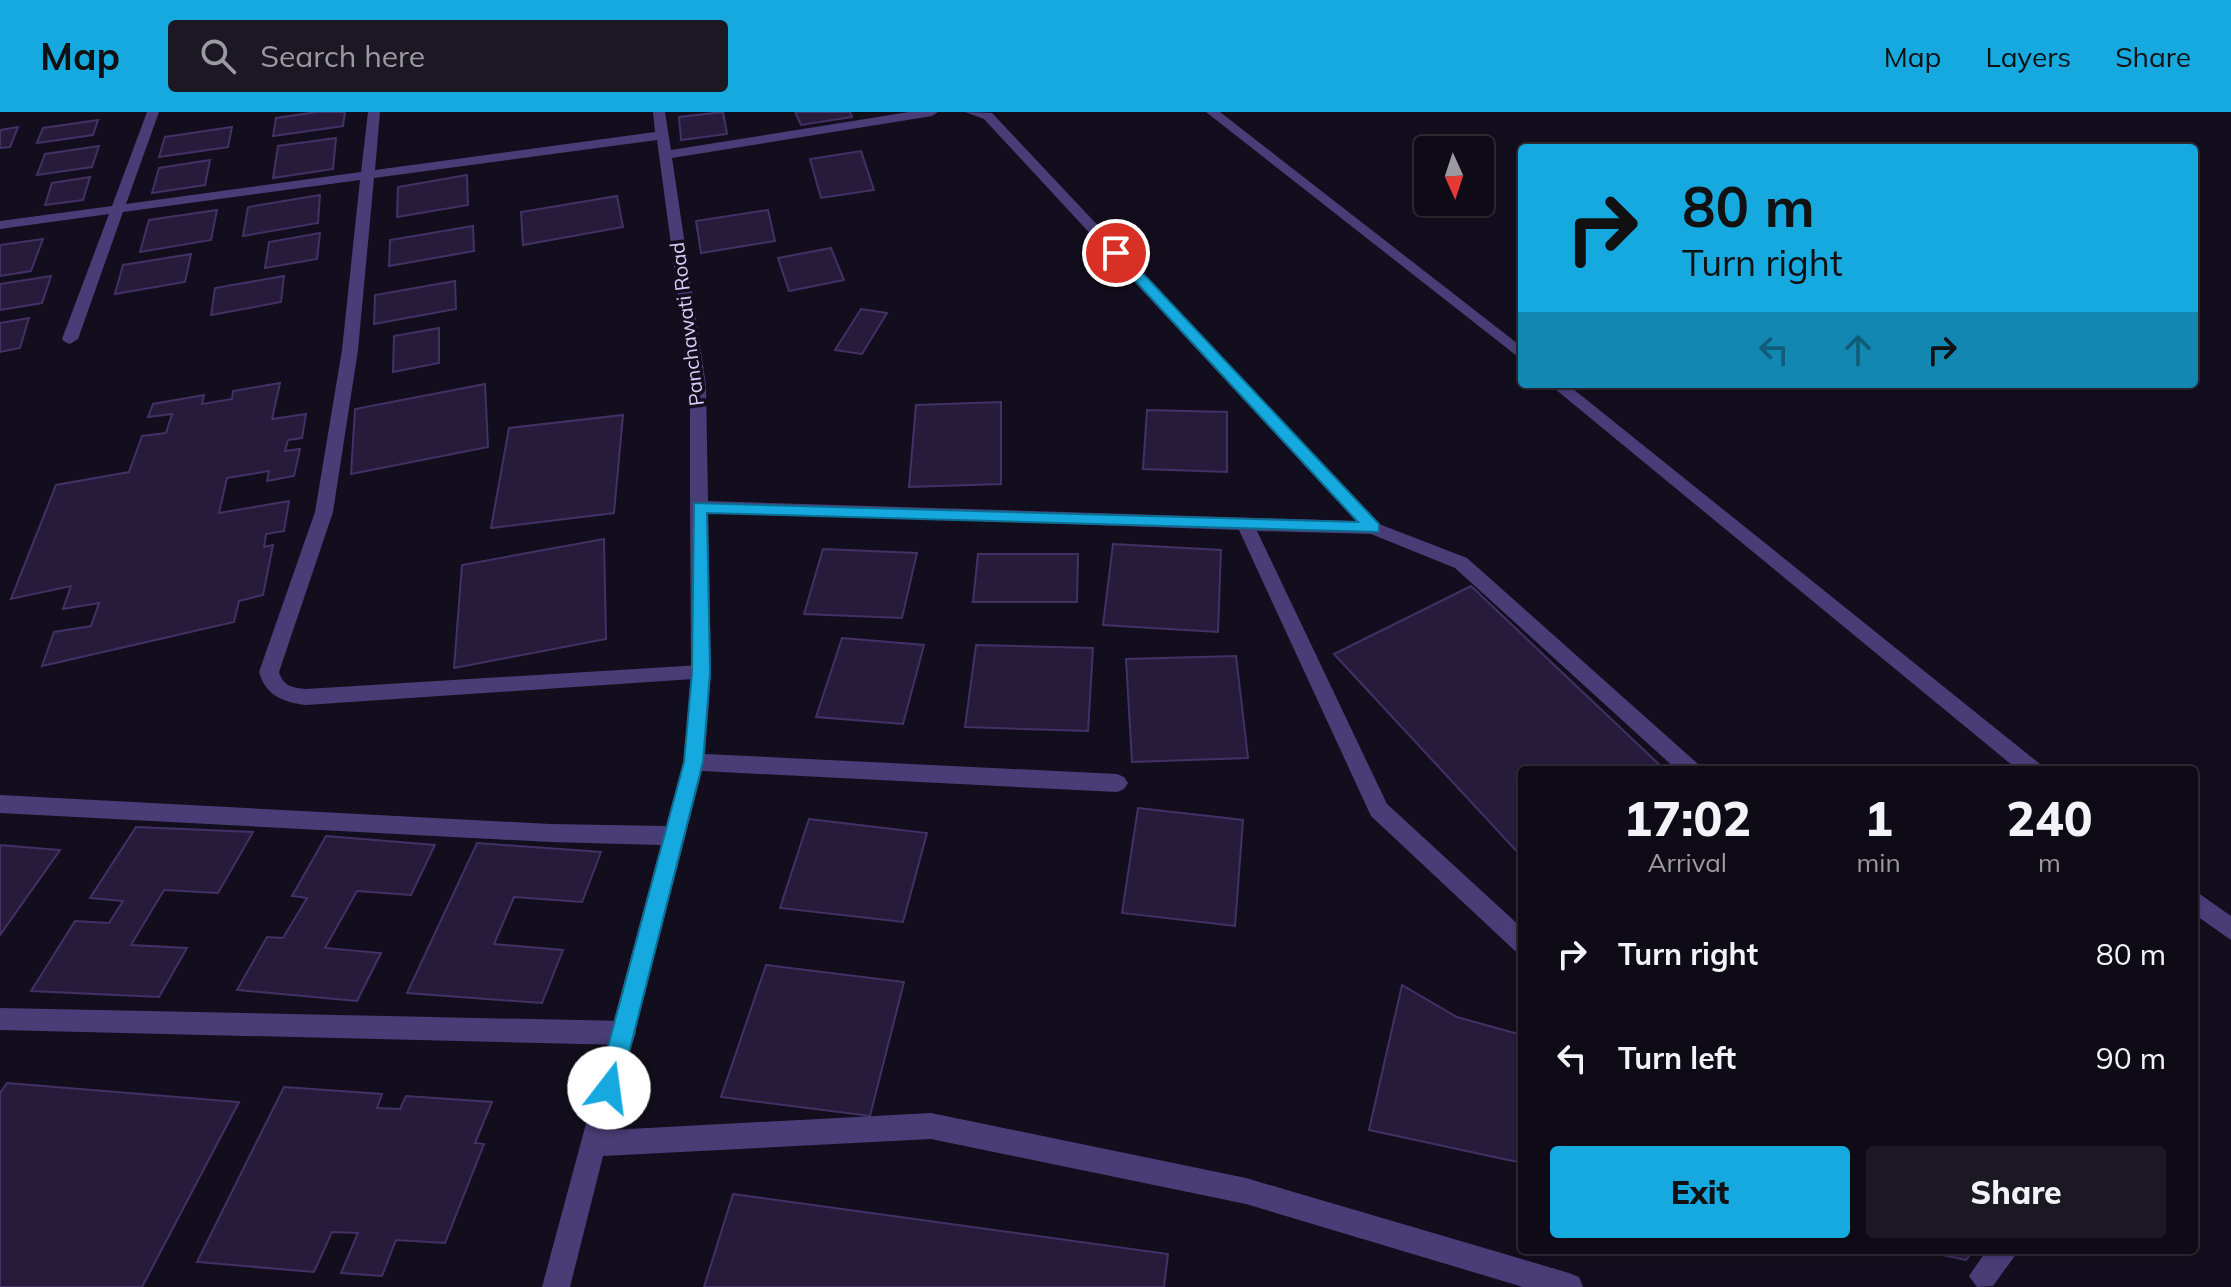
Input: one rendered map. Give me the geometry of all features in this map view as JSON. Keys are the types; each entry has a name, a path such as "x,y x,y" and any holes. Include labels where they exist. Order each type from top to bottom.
{"street":[{"path":"70,339 153,112"},
{"path":"374,112 350,350 324,512 269,672 271,682 276,689 289,695 306,697 701,673"},
{"name":"Panchawati Road","path":"556,1287 694,762 701,673 698,385 659,112"},
{"path":"665,155 932,112"},
{"path":"971,112 988,116 1373,528"},
{"path":"1212,112 1518,352"},
{"path":"0,225 662,135"},
{"path":"1562,388 2028,766"},
{"path":"699,507 1373,528 1461,563 1687,766"},
{"path":"1245,524 1379,810 1518,939"},
{"path":"694,762 1117,783"},
{"path":"0,804 550,833 675,836"},
{"path":"2198,903 2231,930"},
{"path":"0,1019 624,1033"},
{"path":"594,1144 931,1126 1246,1191 1569,1287"},
{"path":"1983,1276 2002,1254"}],"building":[{"path":"317,112 345,112 343,126 273,136 276,118"},
{"path":"723,112 727,134 681,140 679,117"},
{"path":"795,112 850,112 852,117 801,125"},
{"path":"98,120 93,135 37,143 43,128"},
{"path":"18,127 10,147 0,148 0,130"},
{"path":"232,127 228,147 159,157 165,137"},
{"path":"336,138 333,169 273,178 278,146"},
{"path":"99,146 92,167 37,175 45,154"},
{"path":"861,151 874,190 821,198 810,159"},
{"path":"210,160 205,185 152,193 159,168"},
{"path":"467,175 468,205 397,217 398,187"},
{"path":"90,177 83,200 45,205 52,183"},
{"path":"320,195 318,223 243,236 248,207"},
{"path":"617,196 623,227 523,245 521,212"},
{"path":"217,210 211,240 140,252 149,220"},
{"path":"768,210 775,241 701,253 696,221"},
{"path":"473,226 474,251 389,266 390,240"},
{"path":"320,233 317,259 265,268 269,242"},
{"path":"43,239 31,271 0,276 0,245"},
{"path":"831,248 844,280 789,291 778,258"},
{"path":"191,254 185,282 115,294 123,265"},
{"path":"51,276 42,303 0,310 0,284"},
{"path":"284,276 281,302 211,315 215,288"},
{"path":"455,281 456,309 374,324 375,295"},
{"path":"861,309 887,313 862,354 835,350"},
{"path":"29,318 20,348 0,352 0,323"},
{"path":"439,328 439,363 393,372 394,336"},
{"path":"280,383 272,419 306,414 302,438 288,440 285,451 300,449 294,476 267,481 269,471 227,478 219,513 289,501 284,531 266,534 264,547 273,545 263,595 239,601 234,622 42,666 54,632 91,626 99,603 63,609 71,586 11,599 56,485 129,472 142,436 166,433 172,414 148,417 153,404 204,395 202,404 232,399 233,391"},
{"path":"485,384 488,447 351,474 355,409"},
{"path":"1001,402 1001,484 909,487 916,405"},
{"path":"1147,410 1227,412 1227,472 1143,469"},
{"path":"623,415 614,513 491,528 509,428"},
{"path":"604,539 606,639 454,668 462,565"},
{"path":"1113,544 1221,550 1218,632 1103,625"},
{"path":"823,549 917,553 902,618 804,614"},
{"path":"978,554 1078,554 1077,602 973,602"},
{"path":"1471,586 1661,766 1518,766 1518,853 1334,654"},
{"path":"842,638 924,645 903,724 816,717"},
{"path":"976,645 1093,648 1088,731 965,727"},
{"path":"1236,656 1248,758 1132,762 1126,659"},
{"path":"1138,808 1243,820 1235,926 1122,913"},
{"path":"809,819 927,833 903,922 780,908"},
{"path":"136,827 253,832 218,893 164,890 131,945 187,948 159,997 31,991 75,921 109,923 123,901 90,898"},
{"path":"326,836 435,845 411,895 357,891 325,948 381,953 357,1001 237,990 267,937 283,938 307,898 292,896"},
{"path":"477,843 601,852 582,902 514,897 494,944 563,950 542,1003 407,993"},
{"path":"0,845 60,850 0,935"},
{"path":"766,965 904,982 870,1116 721,1097"},
{"path":"1402,985 1457,1017 1518,1034 1518,1162 1369,1130"},
{"path":"7,1083 239,1102 142,1287 0,1287 0,1093"},
{"path":"284,1087 382,1094 377,1108 400,1109 406,1096 492,1102 475,1143 484,1144 445,1243 396,1240 382,1276 341,1273 358,1233 332,1232 314,1272 197,1262"},
{"path":"733,1194 1168,1254 1164,1287 704,1287"},
{"path":"1938,1254 1971,1254 1966,1260"}],"route":[{"path":"609,1088 694,762 701,673 699,507 1373,528 1116,253"}]}
